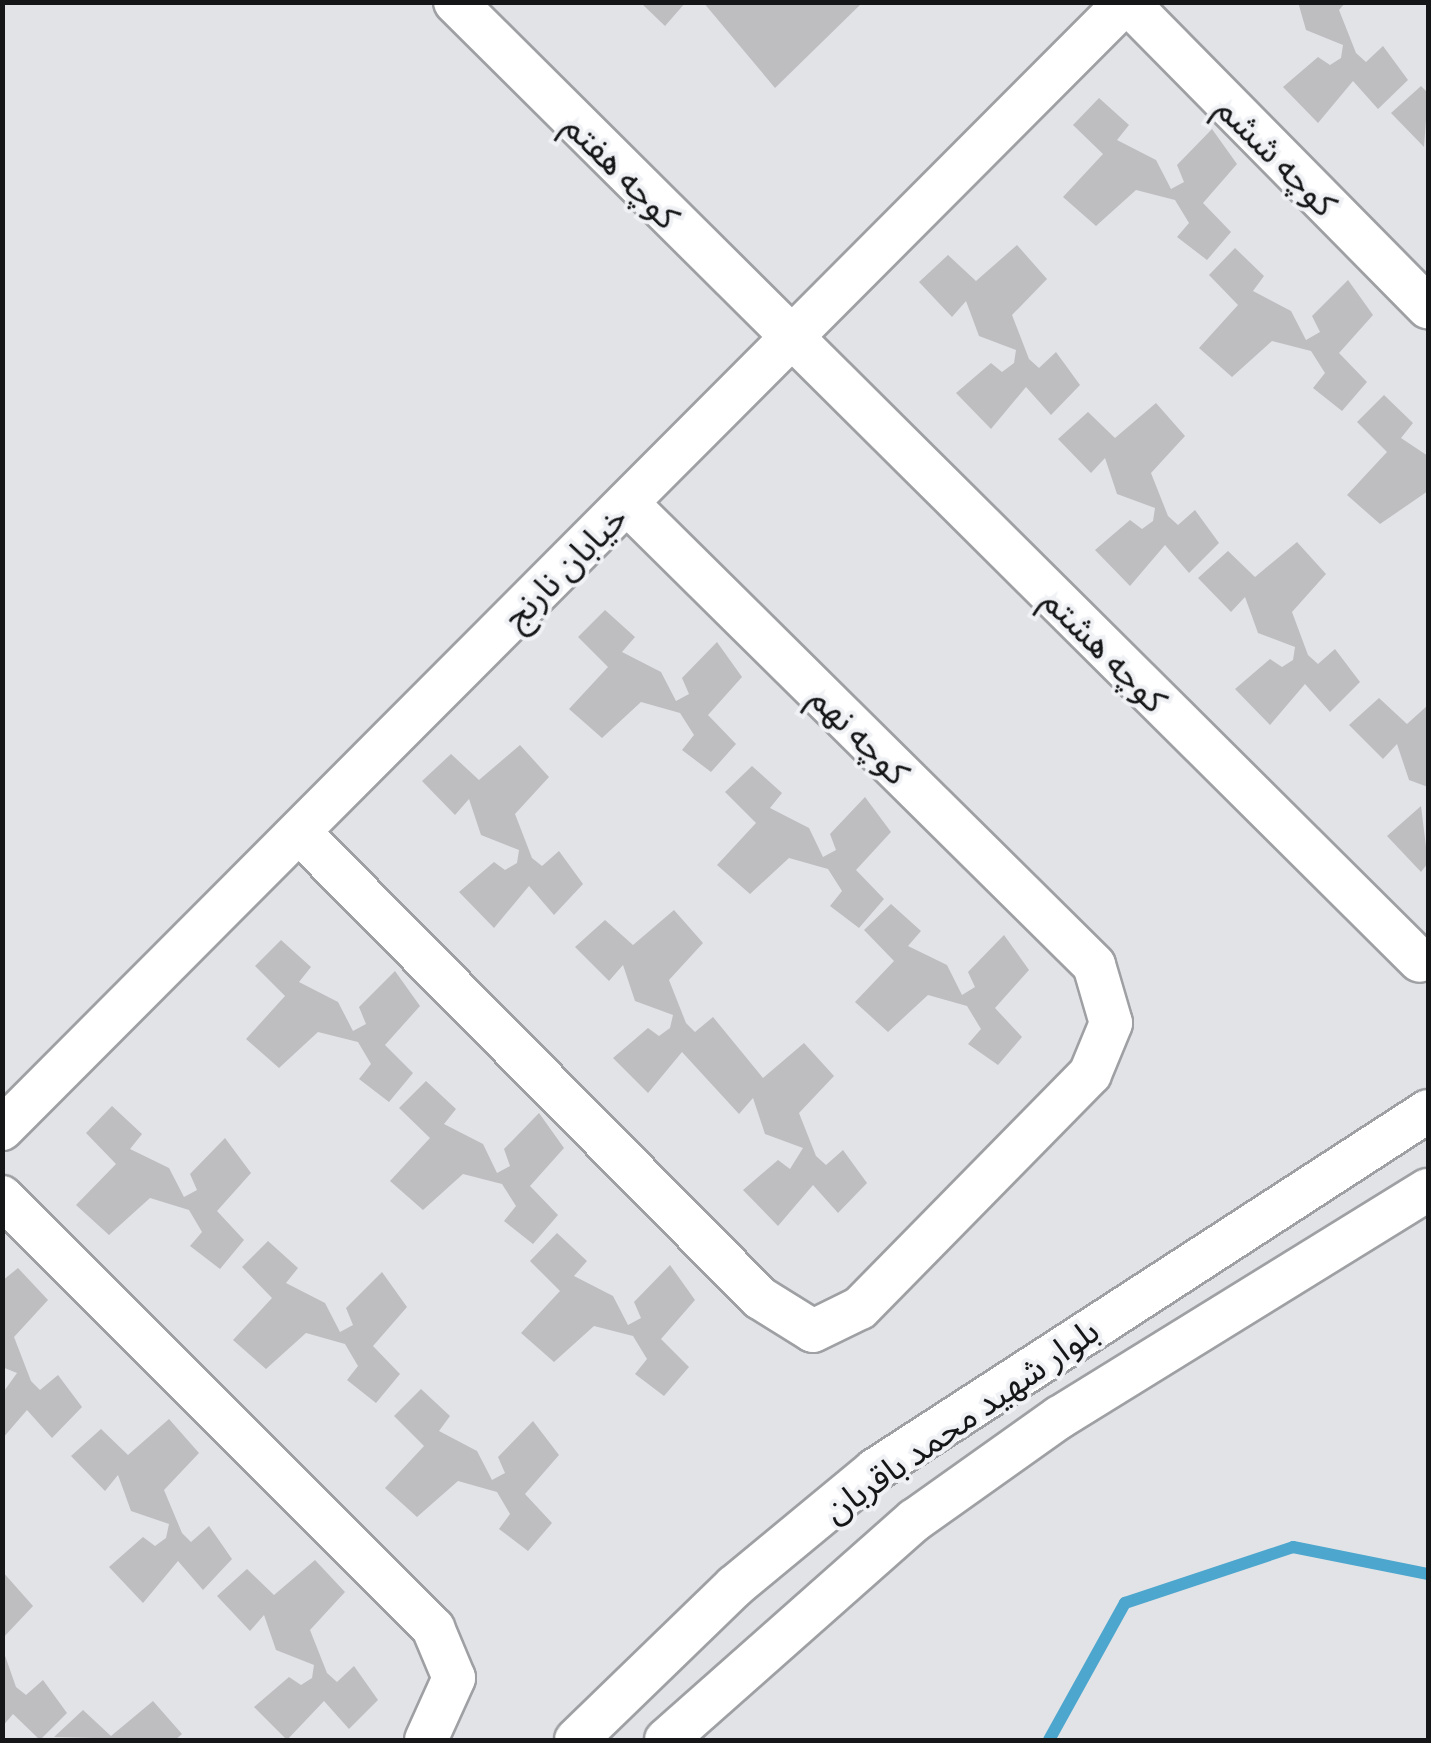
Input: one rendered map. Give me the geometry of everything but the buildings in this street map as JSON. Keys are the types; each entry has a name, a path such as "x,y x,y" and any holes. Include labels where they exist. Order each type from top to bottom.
{"street":[{"name":"کوچه هفتم","path":"455,2 792,337"},
{"name":"خیابان نارنج","path":"2,1129 1126,2"},
{"name":"کوچه ششم","path":"1126,2 1428,307"},
{"name":"کوچه هشتم","path":"792,337 1420,960"},
{"name":"کوچه نهم","path":"299,832 760,1298 814,1331 860,1308 1090,1074 1111,1024 1094,966 627,503"},
{"name":"بلوار شهید محمد باقربان","path":"576,1740 735,1586 876,1470 1428,1111"},
{"name":"بلوار شهید محمد باقربان","path":"666,1740 915,1520 1060,1418 1428,1190"},
{"path":"2,1197 434,1628 454,1678 426,1740"}],"waterway":[{"path":"1049,1740 1125,1603 1293,1547 1428,1574"}]}
